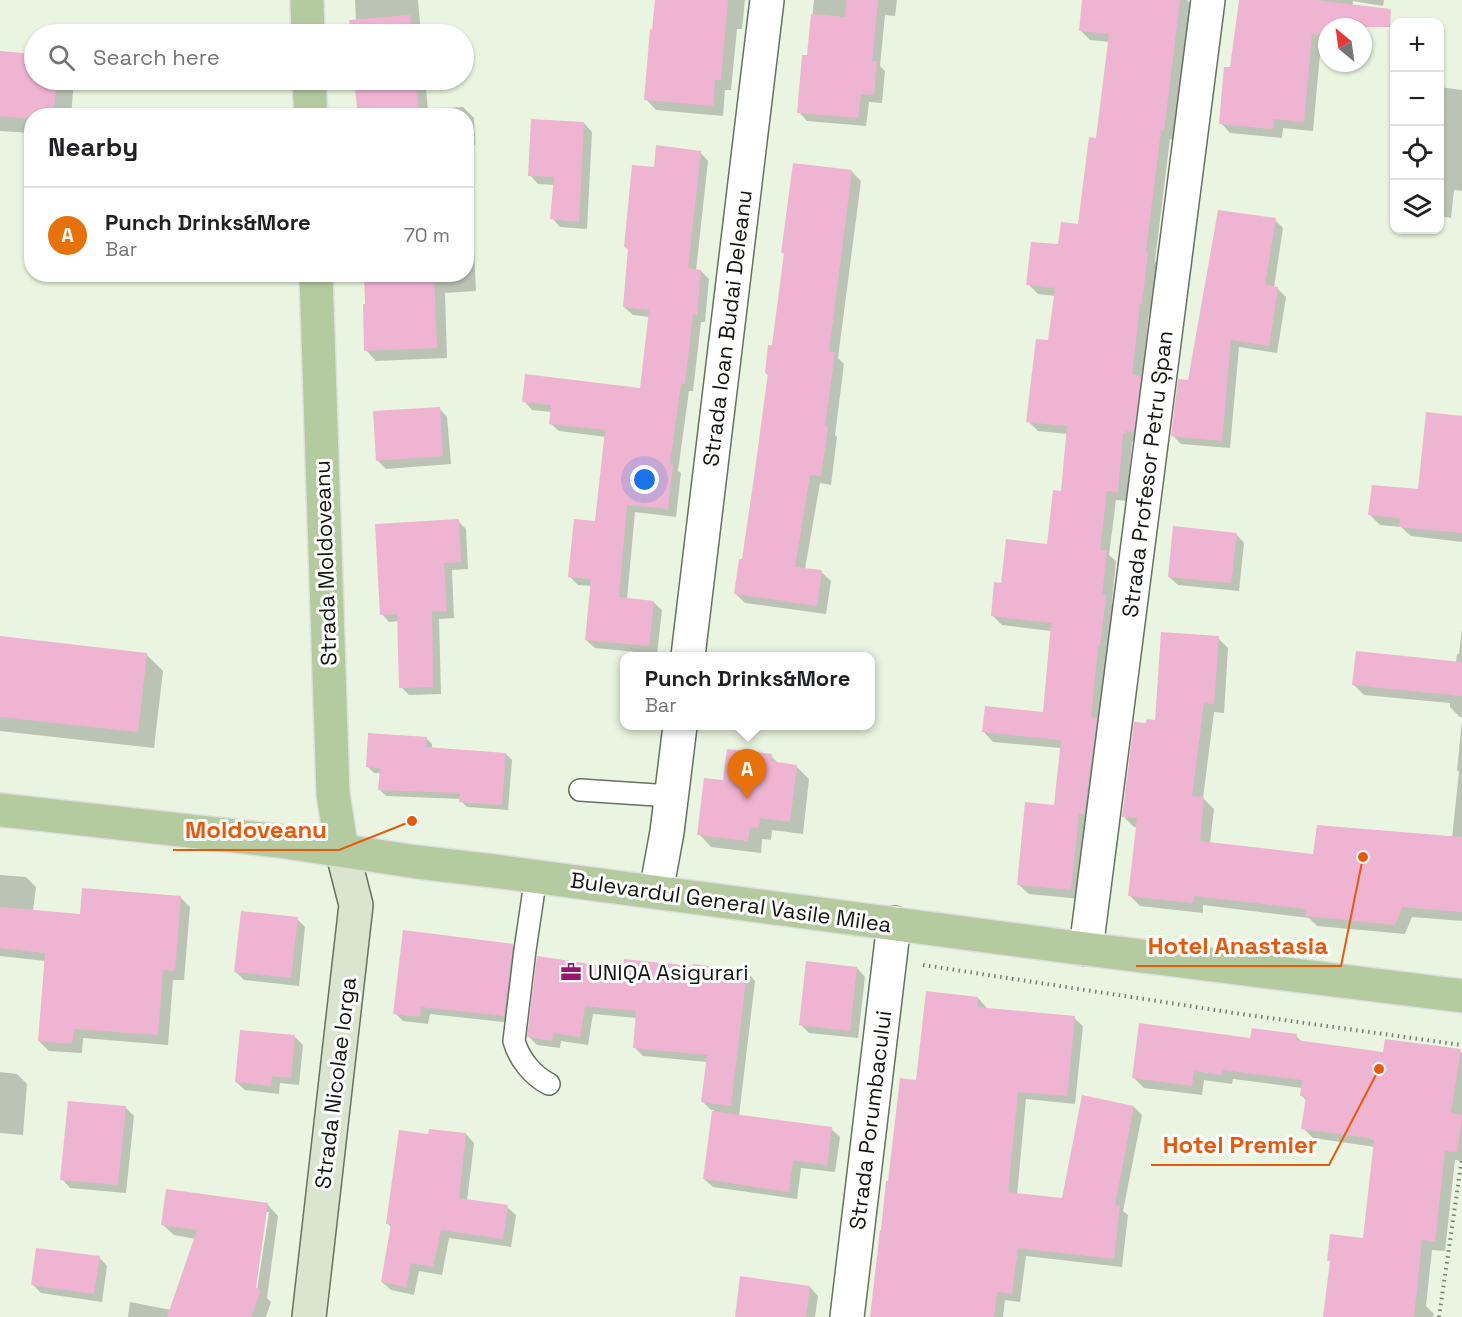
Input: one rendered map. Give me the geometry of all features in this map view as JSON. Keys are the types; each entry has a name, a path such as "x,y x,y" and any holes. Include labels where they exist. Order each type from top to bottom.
{"main road":[{"path":"307,0 308,24"},
{"path":"309,90 310,108"},
{"name":"Strada Moldoveanu","path":"316,282 333,794 342,850"},
{"name":"Bulevardul General Vasile Milea","path":"0,810 279,841 417,862 1462,996"},
{"name":"Strada Nicolae Iorga","path":"309,1317 356,904 342,850"}],"street":[{"name":"Strada Ioan Budai Deleanu","path":"689,652 767,0"},
{"name":"Strada Profesor Petru Șpan","path":"1086,949 1208,0"},
{"path":"656,892 667,832 679,730"},
{"name":"Strada Porumbacului","path":"847,1317 894,923"}],"lane":[{"path":"580,790 671,796"},
{"path":"536,876 514,1041 516,1050 533,1073 538,1079 549,1084"}],"path":[{"path":"913,963 1248,1015 1462,1045"},
{"path":"1439,1317 1462,1158"}],"building":[{"path":"655,0 728,0 721,80 715,80 713,106 644,100"},
{"path":"847,0 878,0 872,61 877,61 874,95 861,94 858,118 797,113 802,55 807,55 811,14 845,17"},
{"path":"1082,0 1180,0 1164,131 1161,130 1132,375 1141,376 1134,432 1123,433 1118,492 1107,491 1100,550 1107,550 1102,595 1106,595 1091,717 1097,718 1084,814 1079,814 1071,890 1017,885 1025,802 1054,805 1061,740 982,732 985,706 1043,712 1051,623 991,616 994,582 1001,583 1006,539 1047,544 1053,490 1061,491 1067,426 1026,422 1036,339 1048,340 1055,288 1026,285 1031,242 1058,244 1061,222 1078,224 1089,137 1096,138 1109,34 1079,31"},
{"path":"1239,0 1315,0 1391,9 1390,27 1372,27 1372,18 1318,18 1318,35 1312,34 1304,122 1274,119 1273,129 1219,124 1224,67 1230,67"},
{"path":"410,15 411,24 350,24 349,20"},
{"path":"0,51 24,53 24,90 56,90 54,108 24,108 24,118 0,116"},
{"path":"355,90 417,90 418,108 357,108"},
{"path":"531,119 584,122 579,222 550,219 554,177 528,176"},
{"path":"656,145 701,151 688,268 701,270 697,315 693,314 685,384 681,383 670,463 673,464 668,509 627,505 619,597 654,601 649,646 585,640 591,579 568,577 574,519 595,521 605,430 549,424 551,405 522,402 525,374 640,388 649,310 623,307 628,248 624,247 632,165 654,167"},
{"path":"793,163 852,170 829,352 835,352 821,476 810,475 795,567 822,570 817,606 734,594 739,559 742,559 754,477 768,373 765,373 768,345 772,345"},
{"path":"1218,210 1276,218 1265,285 1278,287 1269,346 1231,340 1222,441 1171,436 1178,379 1188,380"},
{"path":"364,282 434,282 437,348 364,351 363,304 365,304"},
{"path":"440,407 443,456 376,461 373,411"},
{"path":"1426,412 1462,416 1462,533 1399,527 1400,518 1368,515 1372,485 1418,489"},
{"path":"459,519 461,562 444,563 447,611 432,612 433,687 399,688 397,614 380,615 375,524"},
{"path":"1173,526 1237,533 1231,583 1168,577"},
{"path":"1161,632 1219,636 1214,704 1204,703 1192,796 1204,797 1200,841 1313,854 1317,825 1462,837 1462,912 1402,907 1395,925 1305,916 1306,909 1194,896 1193,903 1128,896 1137,818 1122,817 1134,722 1146,723 1147,719 1155,720"},
{"path":"0,636 147,653 138,732 0,717"},
{"path":"1356,651 1462,662 1462,696 1352,685"},
{"path":"368,733 427,737 426,747 506,753 502,805 459,802 460,793 378,790 380,768 366,767"},
{"path":"727,749 772,754 771,761 797,765 790,822 760,818 759,828 750,827 748,841 697,835 704,778 723,780"},
{"path":"82,888 181,896 175,971 163,970 158,1035 74,1029 72,1044 38,1041 45,953 0,948 0,907 80,914"},
{"path":"241,911 298,917 291,978 234,972"},
{"path":"403,930 513,944 504,1016 421,1007 420,1017 393,1014"},
{"path":"537,956 623,969 624,959 747,971 731,1106 701,1102 707,1055 633,1048 636,1011 585,1006 580,1037 553,1033 552,1041 527,1037"},
{"path":"806,961 857,967 850,1031 799,1025"},
{"path":"926,991 978,997 977,1007 1075,1016 1067,1096 1018,1092 1008,1192 1062,1198 1082,1095 1134,1106 1115,1205 1120,1206 1114,1259 1018,1248 1012,1294 997,1292 994,1317 870,1317 900,1078 916,1080"},
{"path":"1139,1023 1250,1038 1252,1028 1297,1034 1296,1040 1383,1052 1385,1039 1461,1049 1451,1113 1462,1115 1457,1152 1445,1151 1435,1242 1422,1240 1414,1317 1323,1317 1330,1261 1327,1261 1330,1234 1363,1238 1374,1140 1301,1129 1306,1097 1300,1096 1302,1080 1223,1070 1222,1075 1194,1071 1192,1086 1132,1078"},
{"path":"240,1030 295,1035 291,1078 272,1076 271,1086 235,1082"},
{"path":"68,1101 126,1106 118,1185 60,1180"},
{"path":"712,1111 832,1127 827,1165 793,1160 789,1192 703,1179"},
{"path":"429,1129 466,1133 459,1198 508,1205 503,1239 441,1230 433,1267 411,1263 406,1287 381,1282 391,1224 386,1224 399,1130 428,1134"},
{"path":"166,1189 268,1203 256,1288 261,1290 251,1317 167,1317 197,1230 161,1225"},
{"path":"36,1248 100,1256 94,1294 31,1285"},
{"path":"740,1276 810,1286 806,1317 735,1317"}],"place":[{"name":"Punch Drinks&More","path":"747,799"},
{"name":"Moldoveanu","path":"412,821"},
{"name":"Hotel Anastasia","path":"1363,857"},
{"name":"UNIQA Asigurari","path":"571,972"},
{"name":"Hotel Premier","path":"1379,1069"}]}
